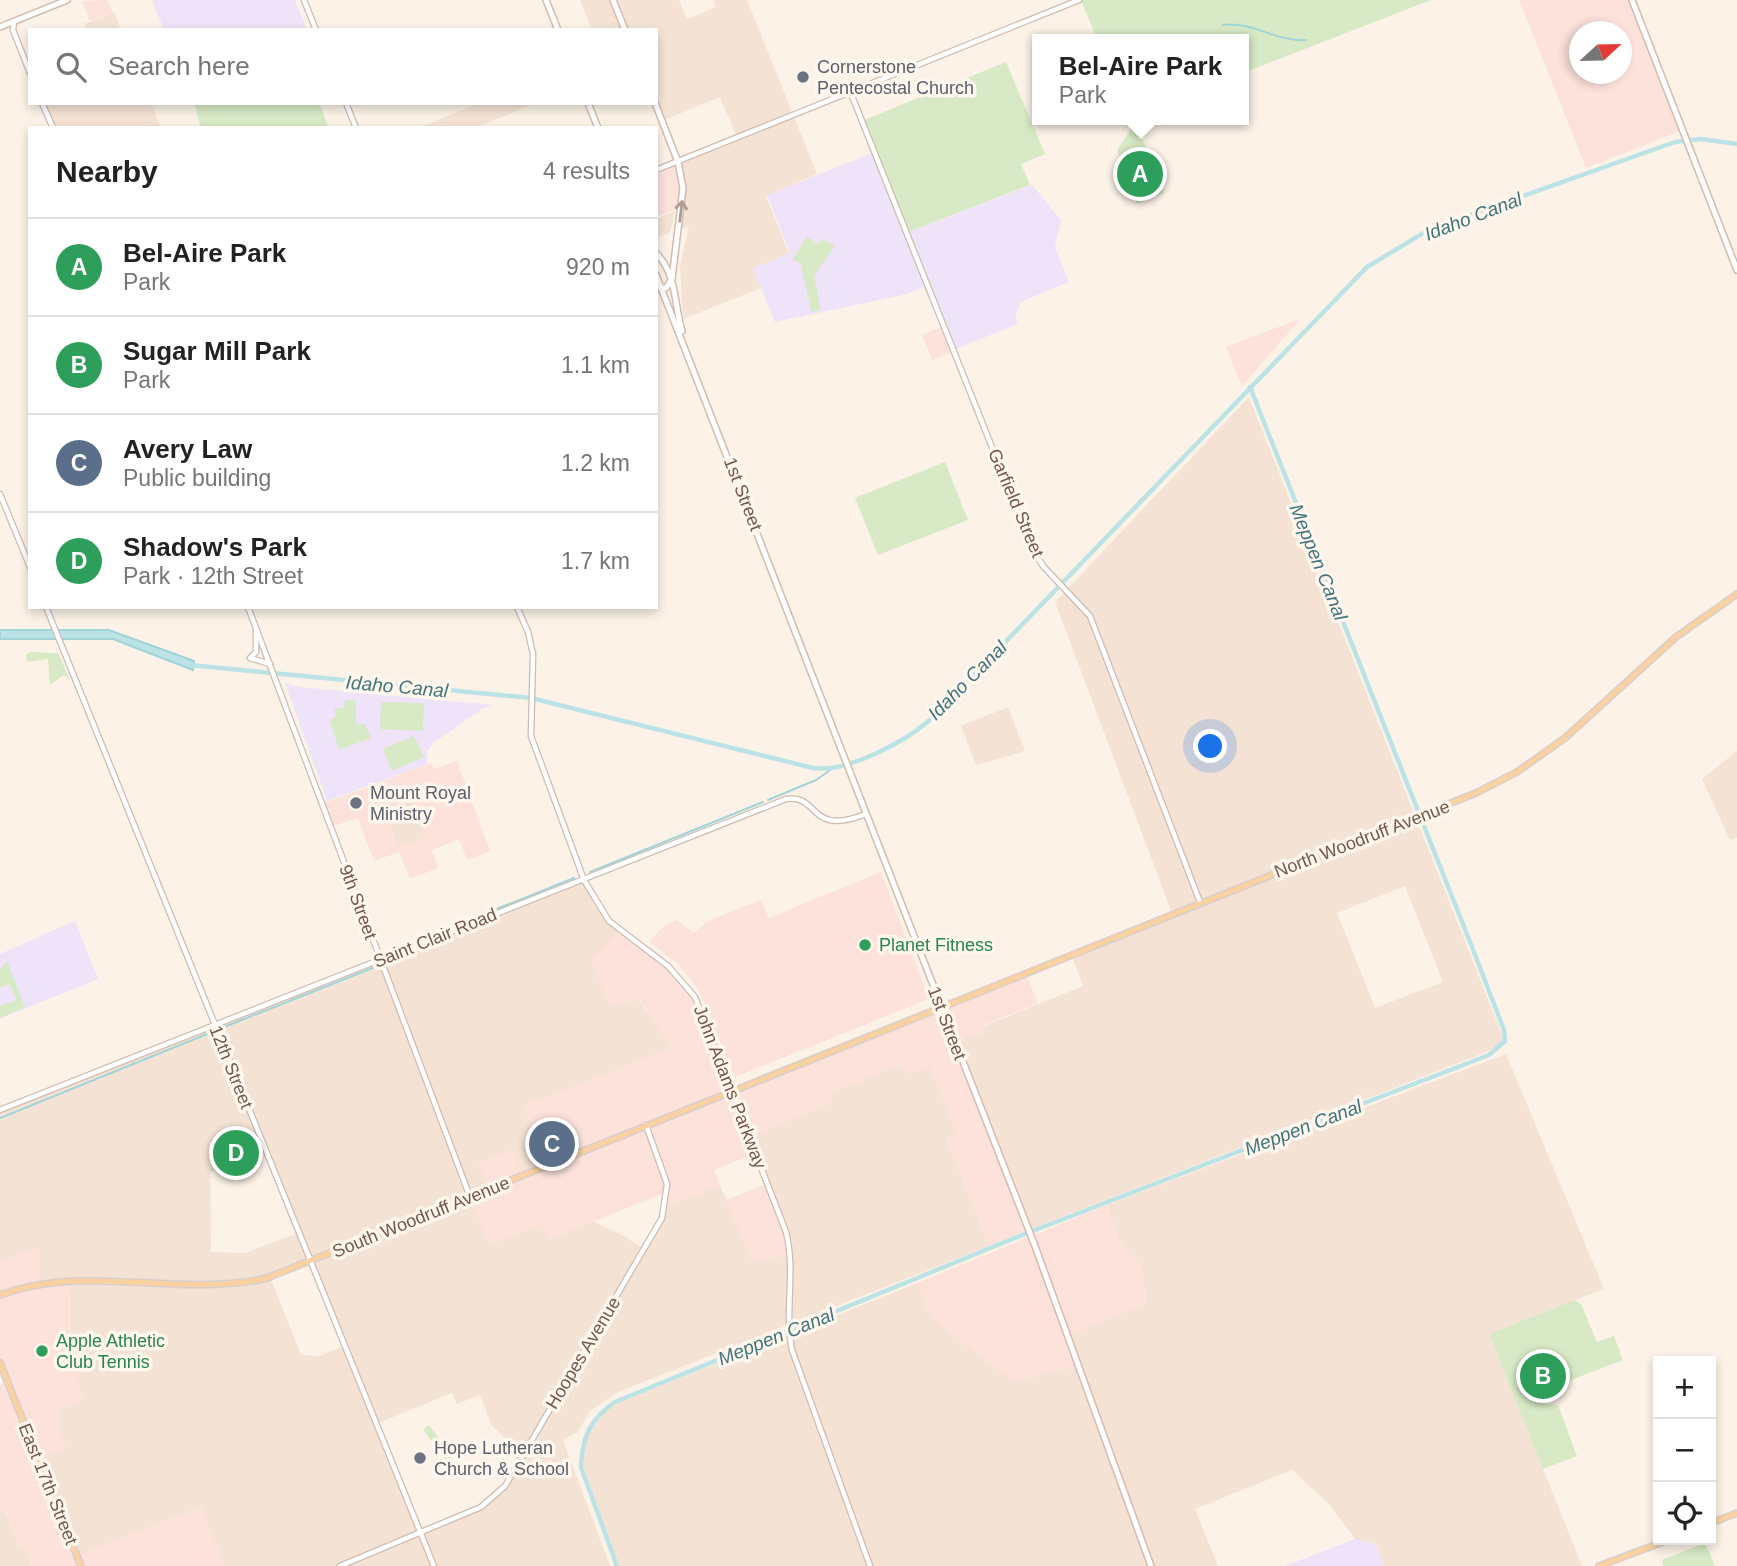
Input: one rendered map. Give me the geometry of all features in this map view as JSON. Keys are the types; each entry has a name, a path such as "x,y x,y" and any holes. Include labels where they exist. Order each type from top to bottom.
{"main road":[{"path":"0,27 67,0"},
{"path":"546,0 557,28"},
{"path":"613,0 624,28"},
{"path":"1632,0 1737,270"},
{"path":"589,105 597,126"},
{"path":"656,105 678,162 683,199 672,279 666,288 661,288"},
{"name":"1st Street","path":"658,255 667,265 672,279 679,319 692,364"},
{"name":"1st Street","path":"658,280 1029,1233 1151,1566"},
{"name":"North Woodruff Avenue","path":"940,1006 1425,815 1517,772 1547,751 1675,637 1737,594"},
{"name":"South Woodruff Avenue","path":"0,1295 49,1282 246,1281 267,1278 940,1006"},
{"name":"East 17th Street","path":"0,1363 81,1566"},
{"path":"1716,1521 1737,1513"},
{"path":"1599,1566 1655,1545"}],"street":[{"path":"304,0 315,28"},
{"path":"658,169 1079,0"},
{"path":"14,22 13,30 28,68"},
{"name":"Garfield Street","path":"850,91 1033,550 1043,566 1090,616 1200,902"},
{"path":"44,105 52,126"},
{"path":"347,105 355,126"},
{"path":"0,494 28,562"},
{"name":"12th Street","path":"47,609 434,1566"},
{"name":"9th Street","path":"249,609 470,1197"},
{"name":"John Adams Parkway","path":"518,609 531,643 531,736 584,880 609,921 661,960 688,987 703,1013 786,1232 791,1266 789,1330 803,1385 870,1566"},
{"path":"256,628 256,652 250,658 271,665"},
{"name":"Saint Clair Road","path":"0,1110 786,799 801,801 824,820 834,823 866,814"},
{"name":"Hoopes Avenue","path":"340,1566 481,1507 505,1486 651,1238 664,1211 667,1186 646,1125"}],"shaded area":[{"path":"107,0 113,12 90,21 82,1"},
{"path":"152,0 295,0 306,28 163,28"},
{"path":"580,0 679,0 687,19 716,7 714,0 747,0 817,174 766,196 789,254 754,268 761,288 683,319 680,266 689,226 679,230 678,162 737,137 720,97 662,121 657,105 658,28 591,28"},
{"path":"1519,0 1632,0 1683,130 1586,168"},
{"path":"114,12 120,28 86,28 85,24"},
{"path":"44,105 152,105 160,126 52,126"},
{"path":"474,105 531,105 480,126 423,126"},
{"path":"875,152 908,232 1032,185 1061,220 1055,247 1069,282 1021,302 1015,316 1018,324 953,350 928,285 907,294 775,322 753,268 790,253 767,195"},
{"path":"678,162 682,207 658,216 658,169"},
{"path":"675,211 670,233 658,237 658,218"},
{"path":"1297,320 1298,322 1242,386 1226,347"},
{"path":"944,326 954,351 932,360 922,335"},
{"path":"1249,397 1503,1037 1499,1046 1479,1055 1028,1230 955,1043 985,1031 984,1026 1083,986 1071,953 1172,913 1055,602","holes":["1405,886 1443,982 1375,1008 1337,913"]},
{"path":"285,683 300,687 493,705 482,709 433,743 427,752 427,764 327,801"},
{"path":"1008,707 1025,751 976,765 961,726"},
{"path":"1737,751 1737,837 1730,840 1702,779"},
{"path":"457,761 490,851 467,860 459,839 432,850 438,868 410,879 399,852 374,861 358,818 330,827 322,804 431,763 434,769","holes":["412,798 427,837 398,849 383,809"]},
{"path":"412,798 427,837 398,849 383,809"},
{"path":"881,872 929,999 735,1077 698,989 677,963 649,942 664,926 677,920 694,933 708,921 761,900 769,918"},
{"path":"584,880 598,908 619,931 609,1006 638,999 673,1048 524,1106 548,1165 542,1224 549,1240 592,1221 626,1237 644,1250 665,1207 720,1185 752,1261 790,1255 750,1136 833,1102 829,1093 903,1064 930,1066 957,1133 946,1138 989,1246 618,1392 590,1411 578,1432 563,1440 610,1566 224,1566 201,1507 77,1556 38,1459 56,1423 72,1370 69,1282 39,1283 40,1250 31,1249 0,1262 0,1110","holes":["258,1135 298,1233 245,1253 211,1252 210,1157","310,1262 344,1346 319,1356 301,1355 270,1277","452,1393 457,1404 480,1395 491,1424 522,1456 498,1495 471,1511 421,1533 376,1424"]},
{"path":"75,921 98,979 0,1019 0,954"},
{"path":"619,931 661,960 693,994 733,1089 1025,972 1038,1003 984,1025 986,1031 955,1043 1028,1230 989,1246 946,1138 957,1133 930,1066 908,1075 903,1064 830,1093 833,1102 751,1136 757,1153 714,1170 720,1185 665,1207 667,1192 548,1240 541,1224 489,1245 470,1197 488,1189 478,1163 512,1149 523,1176 548,1165 524,1106 672,1048 639,999 609,1006 591,960"},
{"path":"1506,1054 1604,1289 1489,1334 1582,1566 1384,1566 1375,1544 1355,1539 1329,1504 1292,1470 1195,1509 1218,1566 619,1566 583,1466 587,1436 602,1414 615,1404 917,1283 932,1319 1067,1336 1142,1267 1121,1245 1107,1205"},
{"path":"768,1183 786,1232 790,1255 752,1261 726,1200"},
{"path":"1107,1205 1121,1245 1142,1267 1147,1303 1067,1336 1078,1366 1014,1382 932,1319 917,1283"},
{"path":"31,1249 40,1250 39,1283 69,1282 70,1359 84,1400 58,1411 61,1421 56,1423 66,1448 39,1459 77,1556 201,1507 224,1566 32,1566 24,1545 20,1546 5,1509 0,1511 0,1384 7,1381 0,1363 0,1262"},
{"path":"4,1509 32,1566 0,1566 0,1511"},
{"path":"1355,1539 1375,1544 1384,1566 1285,1566"}],"green space":[{"path":"1081,0 1431,0 1249,71 1249,34 1095,34"},
{"path":"1006,62 1045,154 1021,164 1030,185 908,232 862,121"},
{"path":"195,105 320,105 328,126 200,126"},
{"path":"1138,128 1164,193 1137,204 1117,150 1131,129"},
{"path":"807,237 819,244 822,239 835,246 814,276 821,310 811,312 801,264 793,259"},
{"path":"945,462 968,520 878,555 855,498"},
{"path":"30,652 58,653 70,680 64,675 50,685 48,659 27,662 26,655"},
{"path":"345,700 356,700 356,724 365,724 371,738 339,750 330,720 335,717 335,708 344,708"},
{"path":"381,702 424,703 423,731 380,729"},
{"path":"414,736 424,757 392,771 383,749"},
{"path":"7,961 25,1007 0,1018 0,1006 16,1000 10,984 0,988 0,969"},
{"path":"258,1134 265,1151 210,1172 212,1154"},
{"path":"1575,1300 1581,1304 1597,1342 1614,1336 1623,1360 1540,1392 1544,1404 1558,1405 1577,1456 1543,1469 1489,1334"},
{"path":"429,1425 452,1455 449,1461 445,1460 423,1429"},
{"path":"1706,1545 1715,1566 1663,1566 1662,1560"}],"water":[{"path":"0,630 109,630 194,661 193,670 113,639 0,639"}],"waterway":[{"path":"1223,25 1244,26 1284,38 1306,40"},
{"name":"Idaho Canal","path":"190,665 531,698 813,768 842,766 876,754 908,736 932,718 1367,267 1430,229 1675,142 1701,139 1737,144"},
{"name":"Meppen Canal","path":"617,1566 581,1467 583,1447 589,1430 599,1415 615,1402 1022,1235 1489,1055 1505,1041 1504,1030 1472,947 1250,387"},
{"path":"768,800 816,780 833,768"},
{"path":"590,872 763,802"},
{"path":"437,933 574,878"},
{"path":"393,961 433,944"},
{"path":"224,1027 375,967"},
{"path":"0,1118 212,1032"}],"place":[{"name":"Cornerstone Pentecostal Church","path":"803,77"},
{"name":"Bel-Aire Park","path":"1140,174"},
{"name":"Mount Royal Ministry","path":"356,803"},
{"name":"Planet Fitness","path":"865,945"},
{"name":"Avery Law","path":"552,1144"},
{"name":"Shadow's Park","path":"236,1153"},
{"name":"Apple Athletic Club Tennis","path":"42,1351"},
{"name":"Sugar Mill Park","path":"1543,1376"},
{"name":"Hope Lutheran Church & School","path":"420,1458"}]}
